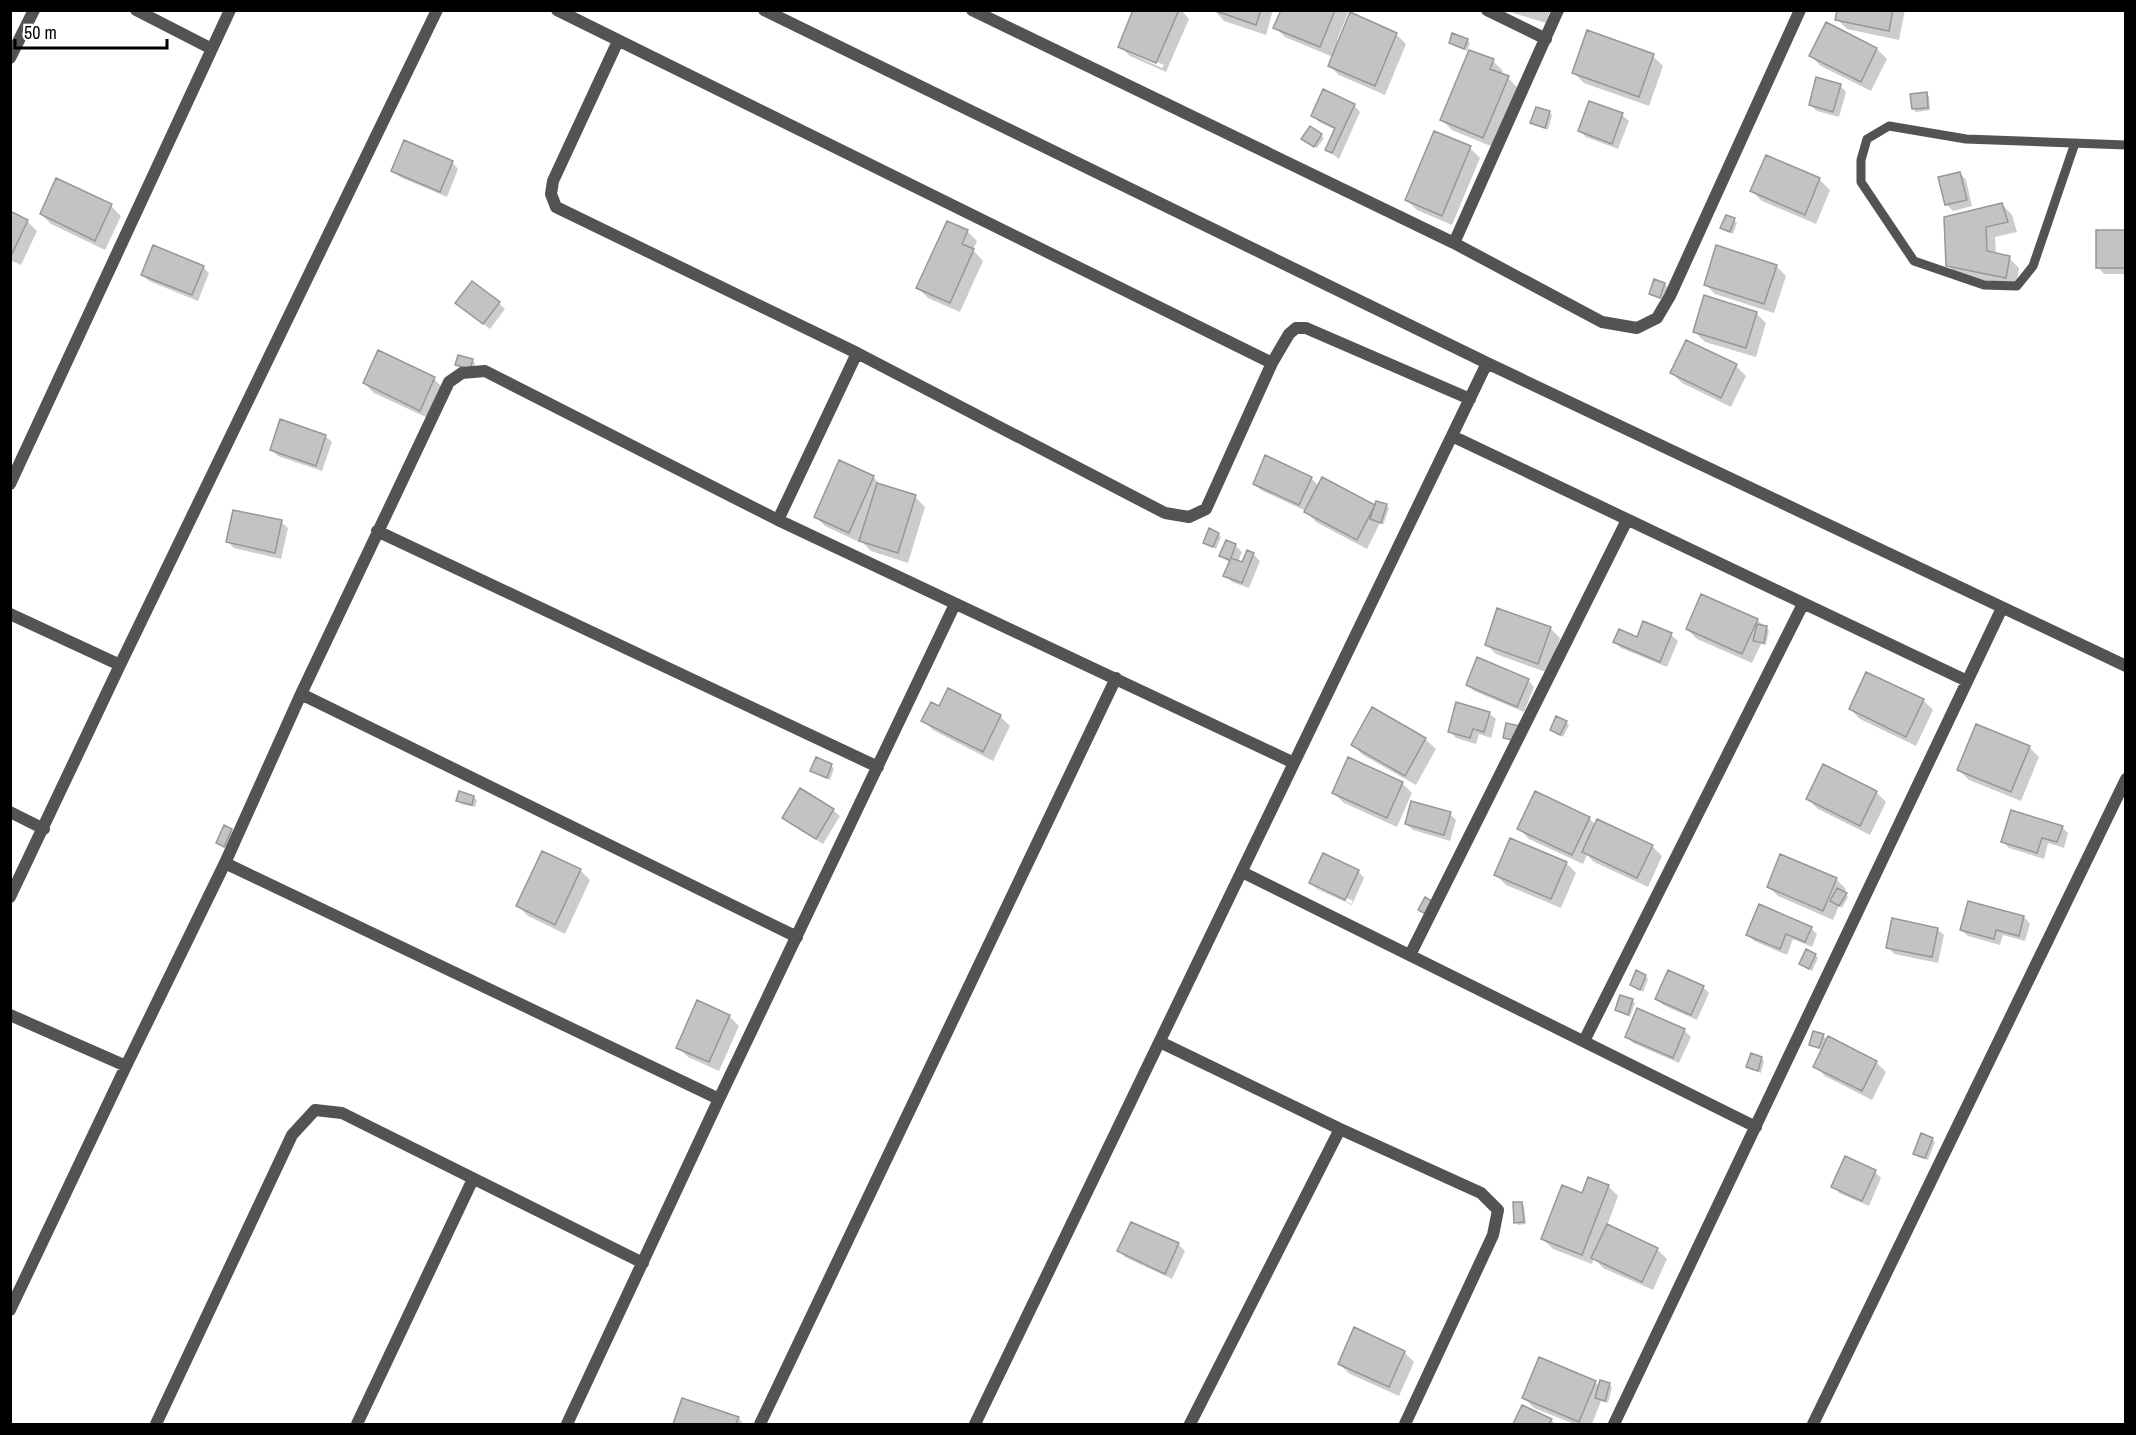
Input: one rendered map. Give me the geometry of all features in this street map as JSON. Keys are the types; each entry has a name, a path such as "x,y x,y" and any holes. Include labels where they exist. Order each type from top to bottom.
{"street":[{"path":"10,58 34,10"},
{"path":"136,10 212,49"},
{"path":"10,484 230,10"},
{"path":"10,897 437,10"},
{"path":"557,10 1272,363"},
{"path":"764,10 1487,363 2126,666"},
{"path":"972,10 1454,243 1602,322 1637,328 1657,318 1670,296 1800,10"},
{"path":"1487,10 1546,39"},
{"path":"1454,243 1558,10"},
{"path":"618,41 553,181 551,194 555,207 857,353 1165,513 1189,517 1206,509 1272,363 1289,334 1296,328 1306,328 1470,399"},
{"path":"777,519 857,353"},
{"path":"975,1425 1487,363"},
{"path":"10,1310 225,864 377,531 449,382 462,373 485,371 777,519 1294,763"},
{"path":"1452,436 1967,681"},
{"path":"1410,955 1627,520"},
{"path":"377,531 878,767"},
{"path":"567,1425 719,1099 955,604"},
{"path":"1584,1041 1803,604"},
{"path":"1614,1425 2002,608"},
{"path":"10,614 120,665"},
{"path":"760,1425 1116,678"},
{"path":"301,694 797,937"},
{"path":"1813,1425 2126,779"},
{"path":"10,813 44,829"},
{"path":"225,864 719,1099"},
{"path":"1242,872 1756,1127"},
{"path":"10,1015 126,1066"},
{"path":"1160,1042 1340,1129 1481,1193 1498,1210 1493,1235 1406,1425"},
{"path":"156,1425 292,1135 315,1110 342,1113 643,1263"},
{"path":"1190,1425 1340,1129"},
{"path":"357,1425 474,1179"}],"lane":[{"path":"2075,143 2033,266 2017,286 1984,285 1914,261 1861,182 1861,160 1867,139 1889,126 1966,139 2075,143 2126,146"}],"building":[{"path":"1133,10 1179,10 1156,63 1118,47"},
{"path":"1213,10 1261,10 1256,25"},
{"path":"1281,10 1335,10 1320,47 1273,28"},
{"path":"1837,10 1893,10 1889,31 1835,20"},
{"path":"1350,12 1397,33 1375,86 1328,66"},
{"path":"1826,22 1877,48 1861,82 1809,56"},
{"path":"1587,30 1654,54 1639,97 1572,73"},
{"path":"1452,33 1468,39 1464,49 1449,43"},
{"path":"1469,50 1494,59 1490,69 1509,76 1483,138 1440,120"},
{"path":"1816,77 1841,84 1833,112 1809,105"},
{"path":"1323,89 1355,104 1332,153 1325,150 1335,128 1311,116"},
{"path":"1927,92 1928,108 1912,109 1910,94"},
{"path":"1589,101 1623,113 1612,144 1578,131"},
{"path":"1536,107 1550,111 1545,128 1530,123"},
{"path":"1310,126 1322,134 1314,147 1301,139"},
{"path":"1434,131 1471,146 1442,216 1405,200"},
{"path":"404,140 453,161 440,192 391,171"},
{"path":"1766,155 1820,178 1805,215 1750,191"},
{"path":"1960,172 1967,200 1945,205 1938,177"},
{"path":"56,178 112,204 95,241 40,214"},
{"path":"2002,203 2008,222 1986,227 1987,251 2010,256 2006,278 1946,266 1944,217"},
{"path":"10,211 28,220 11,256 10,256"},
{"path":"1726,215 1735,218 1730,232 1720,228"},
{"path":"947,221 968,230 962,244 974,249 950,303 916,288"},
{"path":"2096,230 2126,230 2126,268 2096,268"},
{"path":"153,245 204,266 192,295 141,275"},
{"path":"1716,245 1777,265 1764,304 1704,285"},
{"path":"1654,279 1665,283 1660,298 1649,294"},
{"path":"472,281 500,302 483,324 455,303"},
{"path":"1704,295 1757,312 1746,348 1693,332"},
{"path":"1686,340 1737,364 1721,398 1670,373"},
{"path":"378,350 435,377 420,411 363,383"},
{"path":"458,355 473,359 470,369 455,365"},
{"path":"280,419 326,435 316,466 270,450"},
{"path":"1265,455 1312,477 1299,505 1253,484"},
{"path":"839,460 874,476 849,533 814,517"},
{"path":"1322,477 1375,505 1357,540 1304,512"},
{"path":"877,483 916,495 898,553 859,541"},
{"path":"1376,501 1387,504 1381,523 1370,519"},
{"path":"233,510 282,520 275,553 226,542"},
{"path":"1209,528 1219,533 1213,547 1203,543"},
{"path":"1226,540 1236,544 1231,558 1242,562 1247,550 1254,553 1242,583 1223,576 1230,560 1219,556"},
{"path":"1701,594 1758,619 1742,654 1686,629"},
{"path":"1497,608 1551,627 1538,664 1485,645"},
{"path":"1643,621 1672,633 1660,662 1613,642 1619,629 1637,637"},
{"path":"1757,624 1767,626 1764,643 1753,641"},
{"path":"1477,657 1529,679 1517,707 1466,685"},
{"path":"1866,672 1924,699 1906,737 1849,709"},
{"path":"948,688 1001,715 983,752 921,721 931,702 939,706"},
{"path":"1456,702 1490,712 1484,732 1473,729 1470,738 1448,732"},
{"path":"1372,707 1426,738 1405,776 1351,745"},
{"path":"1556,716 1567,721 1560,735 1550,730"},
{"path":"1506,723 1520,726 1517,741 1503,738"},
{"path":"1976,724 2030,746 2011,792 1957,770"},
{"path":"816,757 832,764 827,778 810,771"},
{"path":"1348,757 1403,782 1387,818 1332,793"},
{"path":"1823,764 1877,791 1860,826 1806,799"},
{"path":"800,788 834,809 816,839 782,818"},
{"path":"459,791 474,796 472,805 456,801"},
{"path":"1535,791 1590,817 1572,855 1517,829"},
{"path":"1411,801 1451,812 1444,835 1405,824"},
{"path":"2011,810 2063,826 2057,842 2042,838 2037,853 2001,842"},
{"path":"1597,819 1653,845 1637,878 1582,852"},
{"path":"224,825 232,829 224,847 216,843"},
{"path":"1510,838 1567,862 1551,899 1494,875"},
{"path":"542,851 581,869 555,925 516,906"},
{"path":"1323,853 1359,870 1345,900 1309,883"},
{"path":"1780,854 1837,878 1823,911 1767,887"},
{"path":"1837,888 1847,893 1839,906 1830,901"},
{"path":"1425,897 1433,902 1426,914 1418,910"},
{"path":"1968,901 2024,916 2019,936 1996,930 1994,939 1960,930"},
{"path":"1759,904 1812,927 1805,942 1786,934 1780,949 1746,935"},
{"path":"1892,918 1938,928 1932,957 1886,948"},
{"path":"1806,949 1816,954 1809,969 1799,964"},
{"path":"1636,970 1646,975 1640,990 1630,985"},
{"path":"1668,970 1704,986 1691,1015 1655,999"},
{"path":"1620,995 1633,999 1628,1015 1615,1010"},
{"path":"697,1000 730,1015 709,1062 676,1048"},
{"path":"1637,1008 1685,1029 1673,1058 1625,1037"},
{"path":"1813,1031 1824,1034 1819,1048 1809,1045"},
{"path":"1828,1036 1877,1061 1862,1091 1813,1067"},
{"path":"1751,1053 1762,1057 1758,1071 1746,1067"},
{"path":"1921,1133 1933,1138 1925,1158 1913,1154"},
{"path":"1845,1156 1876,1170 1862,1201 1831,1187"},
{"path":"1588,1177 1609,1185 1582,1255 1541,1239 1562,1185 1582,1193"},
{"path":"1513,1202 1522,1202 1524,1222 1514,1223"},
{"path":"1131,1222 1179,1243 1165,1274 1117,1251"},
{"path":"1607,1224 1658,1248 1642,1282 1591,1258"},
{"path":"1354,1327 1405,1351 1389,1387 1338,1364"},
{"path":"1539,1357 1596,1381 1579,1422 1522,1398"},
{"path":"1600,1380 1610,1383 1605,1401 1595,1398"},
{"path":"682,1398 739,1417 736,1424 673,1424"},
{"path":"1522,1405 1552,1419 1549,1424 1513,1424"}]}
